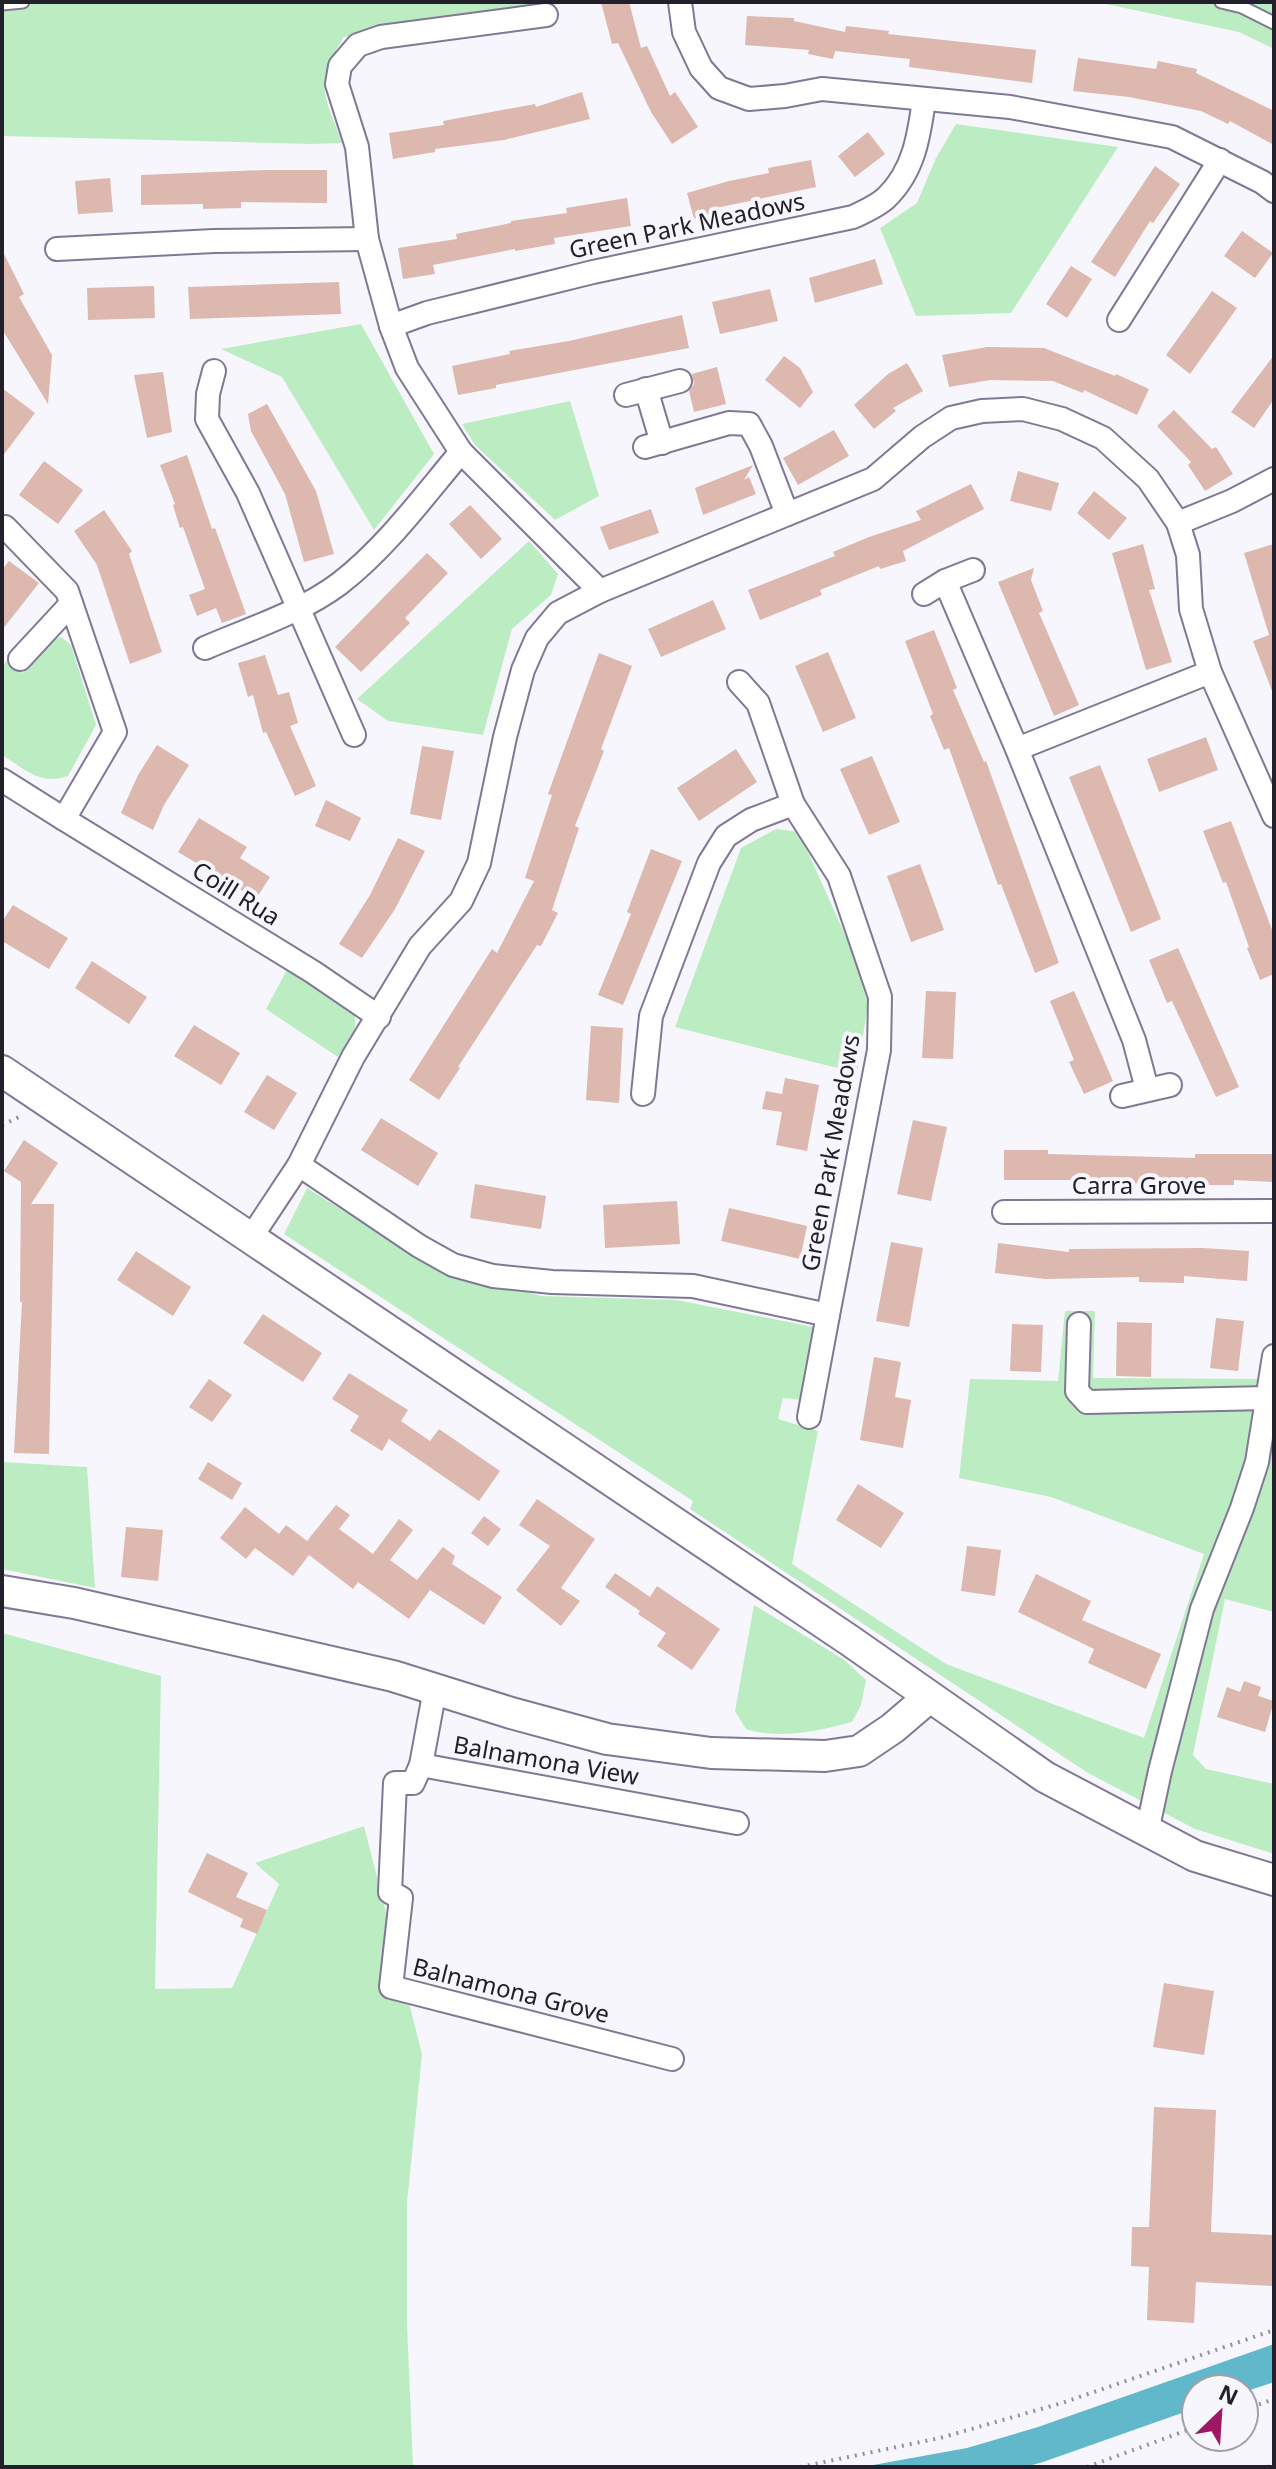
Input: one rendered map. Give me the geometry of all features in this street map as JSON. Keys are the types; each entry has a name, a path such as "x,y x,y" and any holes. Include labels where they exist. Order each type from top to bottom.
{"main road":[{"path":"2,1071 849,1640 1045,1777 1195,1856 1274,1880"},
{"path":"2,1591 74,1603 393,1676 607,1739 711,1753 825,1756 859,1751 893,1728 928,1698"}],"street":[{"path":"680,2 684,32 701,68 719,88 749,99 822,89 1010,107 1172,137 1274,191"},
{"path":"546,15 381,37 358,45 340,66 337,84 357,147 367,239 391,326 407,368 461,452 600,591"},
{"name":"Green Park Meadows","path":"391,326 427,313 593,272 853,217 885,199 906,173 919,140 924,100"},
{"path":"1119,320 1220,160"},
{"path":"57,249 214,241 367,239"},
{"path":"214,371 208,394 207,419 248,493 354,735"},
{"path":"680,381 636,392 654,445 729,423 749,424 761,446 787,514"},
{"path":"250,1239 299,1165 353,1057 420,946 461,901 479,863 505,737 523,670 537,638 558,613 600,591 873,479 922,437 951,418 982,411 1023,409 1062,419 1103,438 1148,479 1178,523 1188,555 1191,609 1210,672 1274,816"},
{"path":"205,648 297,608 338,584 403,522 461,452"},
{"path":"1178,523 1232,501 1274,479"},
{"path":"5,527 67,591 115,732 64,819"},
{"path":"924,594 945,581 973,570"},
{"path":"945,581 1017,749 1134,1040 1147,1089"},
{"path":"20,659 71,604"},
{"path":"1017,749 1210,672"},
{"name":"Green Park Meadows","path":"739,682 758,703 793,804 839,876 880,997 879,1050 809,1417"},
{"name":"Coill Rua","path":"2,780 313,972 379,1017"},
{"path":"643,1094 651,1016 709,863 726,836 751,820 793,804"},
{"path":"1122,1096 1170,1085"},
{"path":"299,1165 419,1246 466,1269 493,1276 552,1282 693,1286 828,1315"},
{"name":"Carra Grove","path":"1004,1212 1274,1211"},
{"path":"1079,1324 1077,1391 1087,1402 1267,1398"},
{"path":"1147,1832 1202,1609 1257,1462 1274,1356"},
{"name":"Balnamona View","path":"435,1689 421,1765 737,1823"},
{"name":"Balnamona Grove","path":"421,1765 413,1783 395,1783 390,1892 401,1898 391,1987 672,2059"}],"lane":[{"path":"2,4 23,2"},
{"path":"1221,2 1242,7 1274,23"}],"path":[{"path":"800,2467 940,2438 1062,2403 1274,2330"},
{"path":"1087,2467 1180,2433"},
{"path":"1268,2467 1274,2465"}],"green space":[{"path":"2,2 560,4 344,37 325,79 330,112 342,143 312,144 2,136"},
{"path":"1096,2 1274,2 1274,49 1239,32"},
{"path":"956,124 1118,147 1011,313 916,316 880,228 917,203 936,158"},
{"path":"361,324 434,454 374,530 282,377 221,349"},
{"path":"570,401 599,496 555,520 475,445 462,424"},
{"path":"529,541 558,574 551,595 512,629 483,735 388,721 357,699"},
{"path":"61,637 71,645 96,725 68,776 49,779 33,774 2,755 2,668 6,661 23,673 40,645"},
{"path":"776,829 799,832 850,946 868,1004 857,1073 675,1027 741,848"},
{"path":"288,968 355,1016 355,1029 338,1057 266,1009"},
{"path":"307,1188 426,1263 469,1278 542,1296 676,1300 819,1328 804,1400 783,1398 778,1419 818,1431 792,1564 946,1664 1144,1738 1204,1554 1051,1497 959,1478 970,1379 1058,1381 1065,1311 1095,1311 1093,1378 1274,1379 1274,1612 1225,1599 1193,1755 1206,1769 1274,1784 1274,1854 1195,1829 1088,1773 690,1509 693,1501 284,1234"},
{"path":"2,1462 87,1467 95,1588 2,1569"},
{"path":"754,1605 843,1659 866,1680 861,1705 852,1722 786,1734 746,1729 735,1711"},
{"path":"2,1633 161,1676 155,1989 232,1988 279,1884 255,1863 364,1826 422,2054 407,2203 407,2324 413,2467 2,2467"}],"water":[{"path":"1274,2344 1274,2382 1260,2387 1260,2373 1192,2373"},
{"path":"1180,2377 1180,2414 1043,2462 1025,2467 862,2467 967,2448 1038,2427"}],"building":[{"path":"601,2 629,2 641,48 647,46 670,96 675,92 698,127 672,144 651,112 618,43 612,44"},
{"path":"747,16 794,18 794,21 845,32 846,26 889,31 888,34 1036,50 1032,83 909,67 910,59 835,51 833,59 808,54 809,50 745,45"},
{"path":"1078,58 1156,69 1158,61 1197,69 1196,73 1274,111 1274,145 1230,121 1228,124 1201,111 1129,97 1073,91"},
{"path":"582,92 590,119 504,140 435,149 435,152 393,159 389,133 444,125 443,121 535,104 536,107"},
{"path":"868,132 885,154 855,177 838,156"},
{"path":"811,160 816,187 711,209 713,214 694,219 687,193 769,173 768,168"},
{"path":"1155,166 1180,184 1153,223 1150,221 1115,277 1091,262"},
{"path":"327,170 327,203 241,202 241,208 203,209 203,204 141,205 141,175"},
{"path":"110,178 113,212 78,214 75,181"},
{"path":"627,198 631,226 554,238 555,244 433,265 435,274 403,279 398,248 457,239 456,234 511,221 567,213 566,208"},
{"path":"1242,231 1273,253 1255,278 1224,256"},
{"path":"2,250 24,294 19,297 52,355 48,404 2,329"},
{"path":"875,259 883,284 815,303 809,278"},
{"path":"1071,266 1092,279 1067,318 1046,304"},
{"path":"339,282 341,314 190,319 188,287"},
{"path":"154,286 155,318 88,320 87,288"},
{"path":"770,289 778,321 720,334 712,302"},
{"path":"1212,291 1237,308 1190,374 1166,355"},
{"path":"682,315 689,348 458,395 452,366"},
{"path":"987,347 1044,348 1149,389 1137,415 1084,390 1083,393 1053,381 990,380 949,387 942,355"},
{"path":"1274,355 1274,399 1254,428 1231,412"},
{"path":"784,356 800,368 813,392 800,408 765,380"},
{"path":"907,363 923,391 893,408 896,411 874,429 854,405 888,374"},
{"path":"717,367 726,404 694,412 689,391 694,384 692,374"},
{"path":"163,372 172,432 147,438 134,375"},
{"path":"2,388 35,413 2,457"},
{"path":"267,404 316,491 334,554 304,562 285,494 251,431 248,414"},
{"path":"1174,410 1212,449 1216,447 1233,474 1205,491 1188,465 1191,462 1157,426"},
{"path":"834,430 849,456 798,485 783,458"},
{"path":"187,455 246,614 222,623 216,608 197,616 189,595 205,589 183,527 180,528 175,504 160,465"},
{"path":"44,461 83,490 58,524 19,495"},
{"path":"753,465 744,480 749,477 756,494 703,515 695,488"},
{"path":"1018,471 1059,483 1051,511 1010,501"},
{"path":"971,484 984,509 903,551 906,561 880,569 879,566 820,590 822,595 760,620 748,590 835,556 833,552 869,537 921,520 916,511"},
{"path":"1094,491 1127,518 1109,540 1077,513"},
{"path":"470,505 502,539 481,559 449,524"},
{"path":"651,509 659,533 609,550 600,527"},
{"path":"104,510 132,551 129,554 162,652 130,664 97,565 74,531"},
{"path":"1143,544 1155,589 1149,590 1172,662 1146,670 1112,553"},
{"path":"1274,544 1272,691 1253,641 1269,635 1244,553"},
{"path":"427,553 448,573 405,618 410,623 361,672 335,647"},
{"path":"9,561 39,583 2,630 2,570"},
{"path":"1034,568 1031,580 1043,611 1039,613 1079,705 1054,716 998,582"},
{"path":"713,600 726,629 661,657 648,629"},
{"path":"934,630 957,688 953,690 986,761 1059,963 1035,973 1001,884 998,885 949,748 944,750 930,716 933,714 905,641"},
{"path":"828,652 856,718 823,732 795,666"},
{"path":"599,653 632,666 575,826 579,828 552,910 558,913 541,946 537,945 439,1100 409,1080 492,949 497,953 534,881 525,878 552,795 548,794"},
{"path":"265,655 278,695 289,692 298,723 290,726 316,786 295,796 266,732 263,733 253,695 248,697 238,663"},
{"path":"1206,737 1218,770 1159,792 1147,759"},
{"path":"157,745 189,765 164,805 153,830 121,813 138,775"},
{"path":"422,746 454,751 441,820 410,814"},
{"path":"736,749 757,782 699,821 677,788"},
{"path":"872,756 900,822 869,835 840,769"},
{"path":"1100,765 1161,919 1131,932 1069,777"},
{"path":"326,800 361,818 350,841 315,826"},
{"path":"199,818 247,847 240,858 270,877 256,899 178,852"},
{"path":"1231,821 1274,935 1274,974 1260,980 1226,882 1223,883 1203,831"},
{"path":"398,838 425,851 395,909 362,958 339,944 370,895"},
{"path":"651,849 682,861 623,1005 598,995 631,914 627,912"},
{"path":"920,864 944,930 911,942 887,876"},
{"path":"13,905 68,938 49,969 2,941 2,922"},
{"path":"1178,948 1239,1087 1216,1097 1172,1001 1167,1003 1149,960"},
{"path":"92,961 147,997 129,1024 75,988"},
{"path":"926,991 956,992 953,1059 922,1058"},
{"path":"1074,991 1113,1081 1084,1094 1069,1062 1074,1060 1050,1001"},
{"path":"194,1025 240,1053 221,1085 174,1056"},
{"path":"591,1026 623,1028 619,1103 586,1100"},
{"path":"267,1075 297,1093 274,1130 244,1112"},
{"path":"785,1078 819,1085 807,1151 776,1145 782,1112 762,1109 766,1091 782,1094"},
{"path":"381,1118 438,1153 418,1186 361,1150"},
{"path":"913,1120 947,1127 931,1201 897,1194"},
{"path":"24,1140 58,1163 31,1204 54,1204 49,1454 14,1453 22,1302 21,1182 4,1171"},
{"path":"1004,1150 1195,1158 1195,1154 1274,1154 1274,1182 1234,1180 1234,1185 1179,1185 1128,1183 1128,1180 1004,1180"},
{"path":"475,1184 546,1196 541,1229 470,1218"},
{"path":"677,1201 680,1244 605,1248 603,1205"},
{"path":"729,1208 807,1226 800,1259 721,1241"},
{"path":"891,1242 923,1248 909,1327 876,1321"},
{"path":"998,1243 1069,1252 1069,1249 1203,1248 1249,1251 1247,1281 1184,1276 1184,1283 1139,1282 1139,1277 1045,1279 995,1273"},
{"path":"136,1251 191,1287 173,1316 117,1280"},
{"path":"263,1314 322,1353 303,1382 243,1343"},
{"path":"1216,1318 1244,1321 1238,1371 1210,1368"},
{"path":"1117,1322 1152,1323 1151,1377 1116,1376"},
{"path":"1012,1324 1043,1325 1041,1372 1010,1371"},
{"path":"874,1357 901,1362 895,1397 911,1400 903,1448 860,1440"},
{"path":"349,1373 408,1410 401,1421 430,1441 439,1429 500,1471 479,1501 389,1439 382,1451 350,1431 359,1416 332,1399"},
{"path":"209,1379 232,1395 212,1422 189,1407"},
{"path":"208,1462 242,1483 232,1500 198,1479"},
{"path":"858,1484 904,1513 881,1548 836,1520"},
{"path":"537,1499 595,1539 561,1588 580,1601 561,1626 516,1590 550,1546 519,1525"},
{"path":"336,1505 350,1515 339,1529 373,1554 399,1519 413,1530 390,1560 417,1580 443,1547 455,1556 452,1564 502,1597 484,1625 430,1590 409,1619 358,1582 353,1589 309,1555 293,1576 255,1548 246,1559 220,1538 245,1507 279,1534 286,1525 307,1541"},
{"path":"484,1516 501,1529 488,1546 471,1533"},
{"path":"126,1527 163,1530 158,1581 121,1577"},
{"path":"967,1546 1001,1550 995,1596 961,1591"},
{"path":"615,1573 650,1597 657,1586 720,1629 692,1670 657,1646 666,1633 605,1587"},
{"path":"1036,1574 1091,1601 1082,1620 1161,1654 1146,1689 1088,1663 1094,1649 1018,1612"},
{"path":"1244,1681 1261,1687 1258,1696 1274,1701 1265,1732 1217,1717 1227,1687 1240,1692"},
{"path":"207,1853 248,1873 236,1897 267,1910 257,1934 240,1927 243,1919 188,1892"},
{"path":"1164,1983 1214,1991 1204,2055 1153,2047"},
{"path":"1154,2107 1216,2110 1211,2232 1274,2235 1274,2286 1196,2282 1194,2323 1147,2320 1149,2267 1131,2266 1132,2227 1149,2227"}]}
